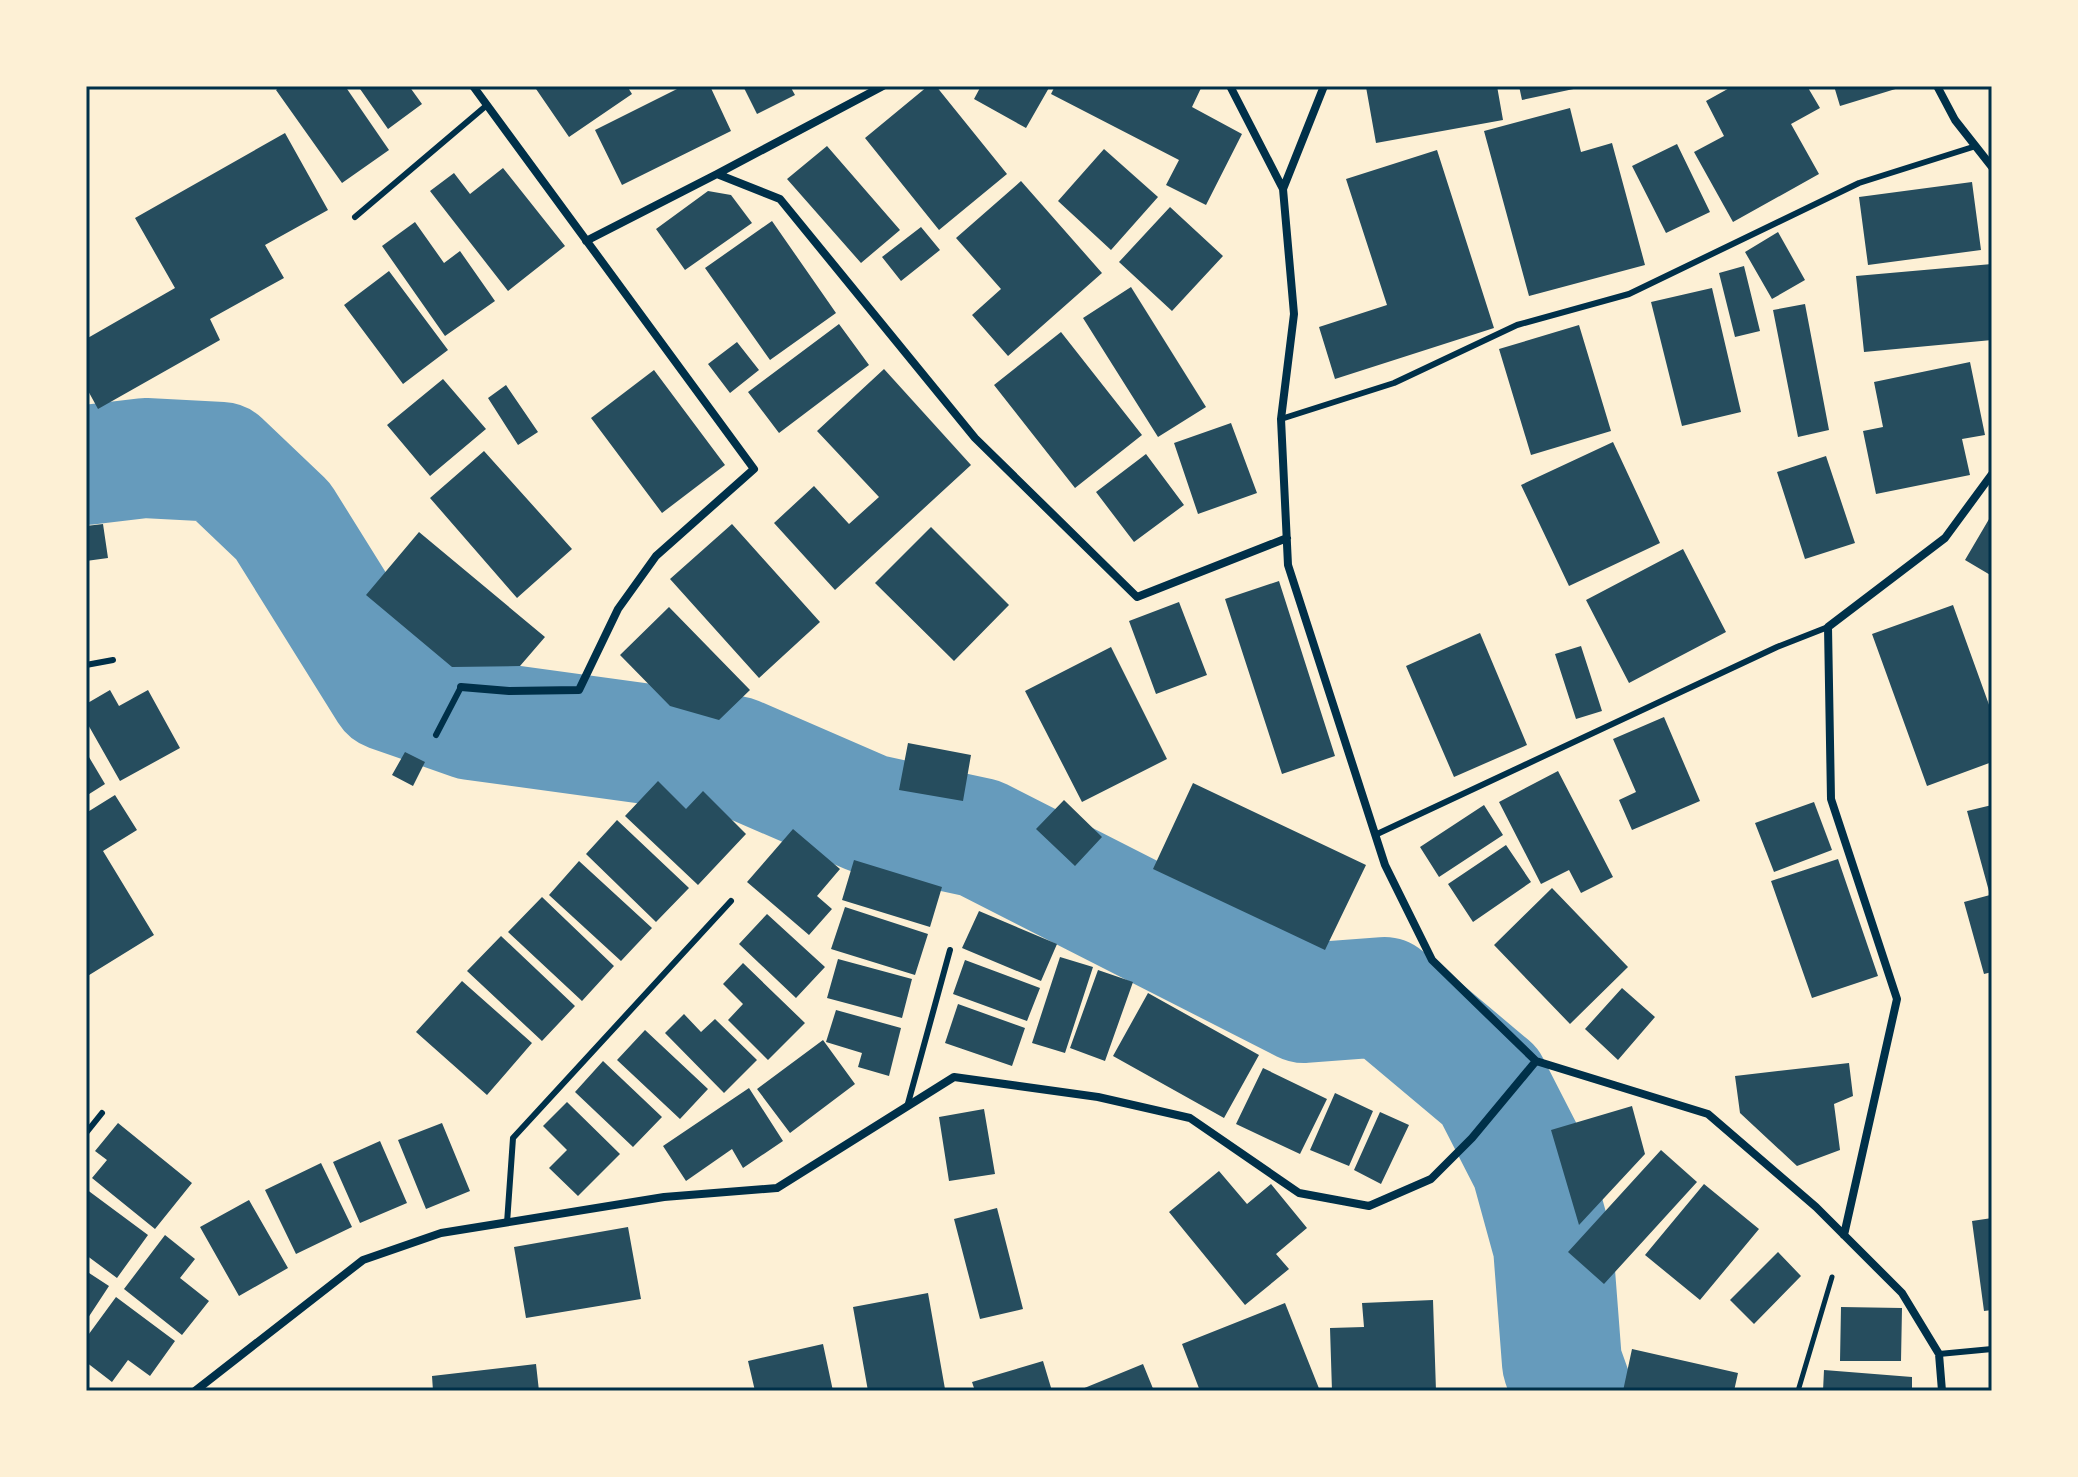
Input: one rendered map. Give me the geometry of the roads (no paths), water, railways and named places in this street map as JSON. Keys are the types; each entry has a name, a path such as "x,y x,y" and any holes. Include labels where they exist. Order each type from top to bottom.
{"street":[{"path":"461,687 509,691 579,690 618,609 656,556 754,469 473,86"},
{"path":"586,241 883,86"},
{"path":"1230,86 1283,189 1294,314 1281,419 1288,565 1385,865 1432,960 1536,1061 1708,1114 1816,1207 1902,1293 1939,1354 1942,1391"},
{"path":"1283,189 1324,86"},
{"path":"1937,86 1955,120 1992,167"},
{"path":"717,174 780,199 975,438 1137,597 1287,538"},
{"path":"1844,1235 1897,999 1831,799 1828,627 1945,538 1992,474"},
{"path":"195,1391 363,1260 441,1233 664,1197 777,1188 954,1077 1098,1097 1190,1118 1299,1193 1369,1206 1431,1179 1472,1138 1536,1061"}],"lane":[{"path":"355,217 487,105"},
{"path":"1281,419 1394,383 1517,325 1629,294 1859,183 1977,146"},
{"path":"1375,835 1777,647 1828,627"},
{"path":"86,665 113,660"},
{"path":"436,735 461,687"},
{"path":"507,1223 513,1138 731,901"},
{"path":"907,1107 950,950"},
{"path":"86,1133 102,1113"},
{"path":"1939,1354 1992,1349"}],"waterway":[{"path":"86,465 145,458 221,462 283,521 389,691 472,720 735,756 869,814 980,838 1304,1003 1384,997 1490,1086 1531,1166 1553,1246 1562,1363 1572,1391"}]}
